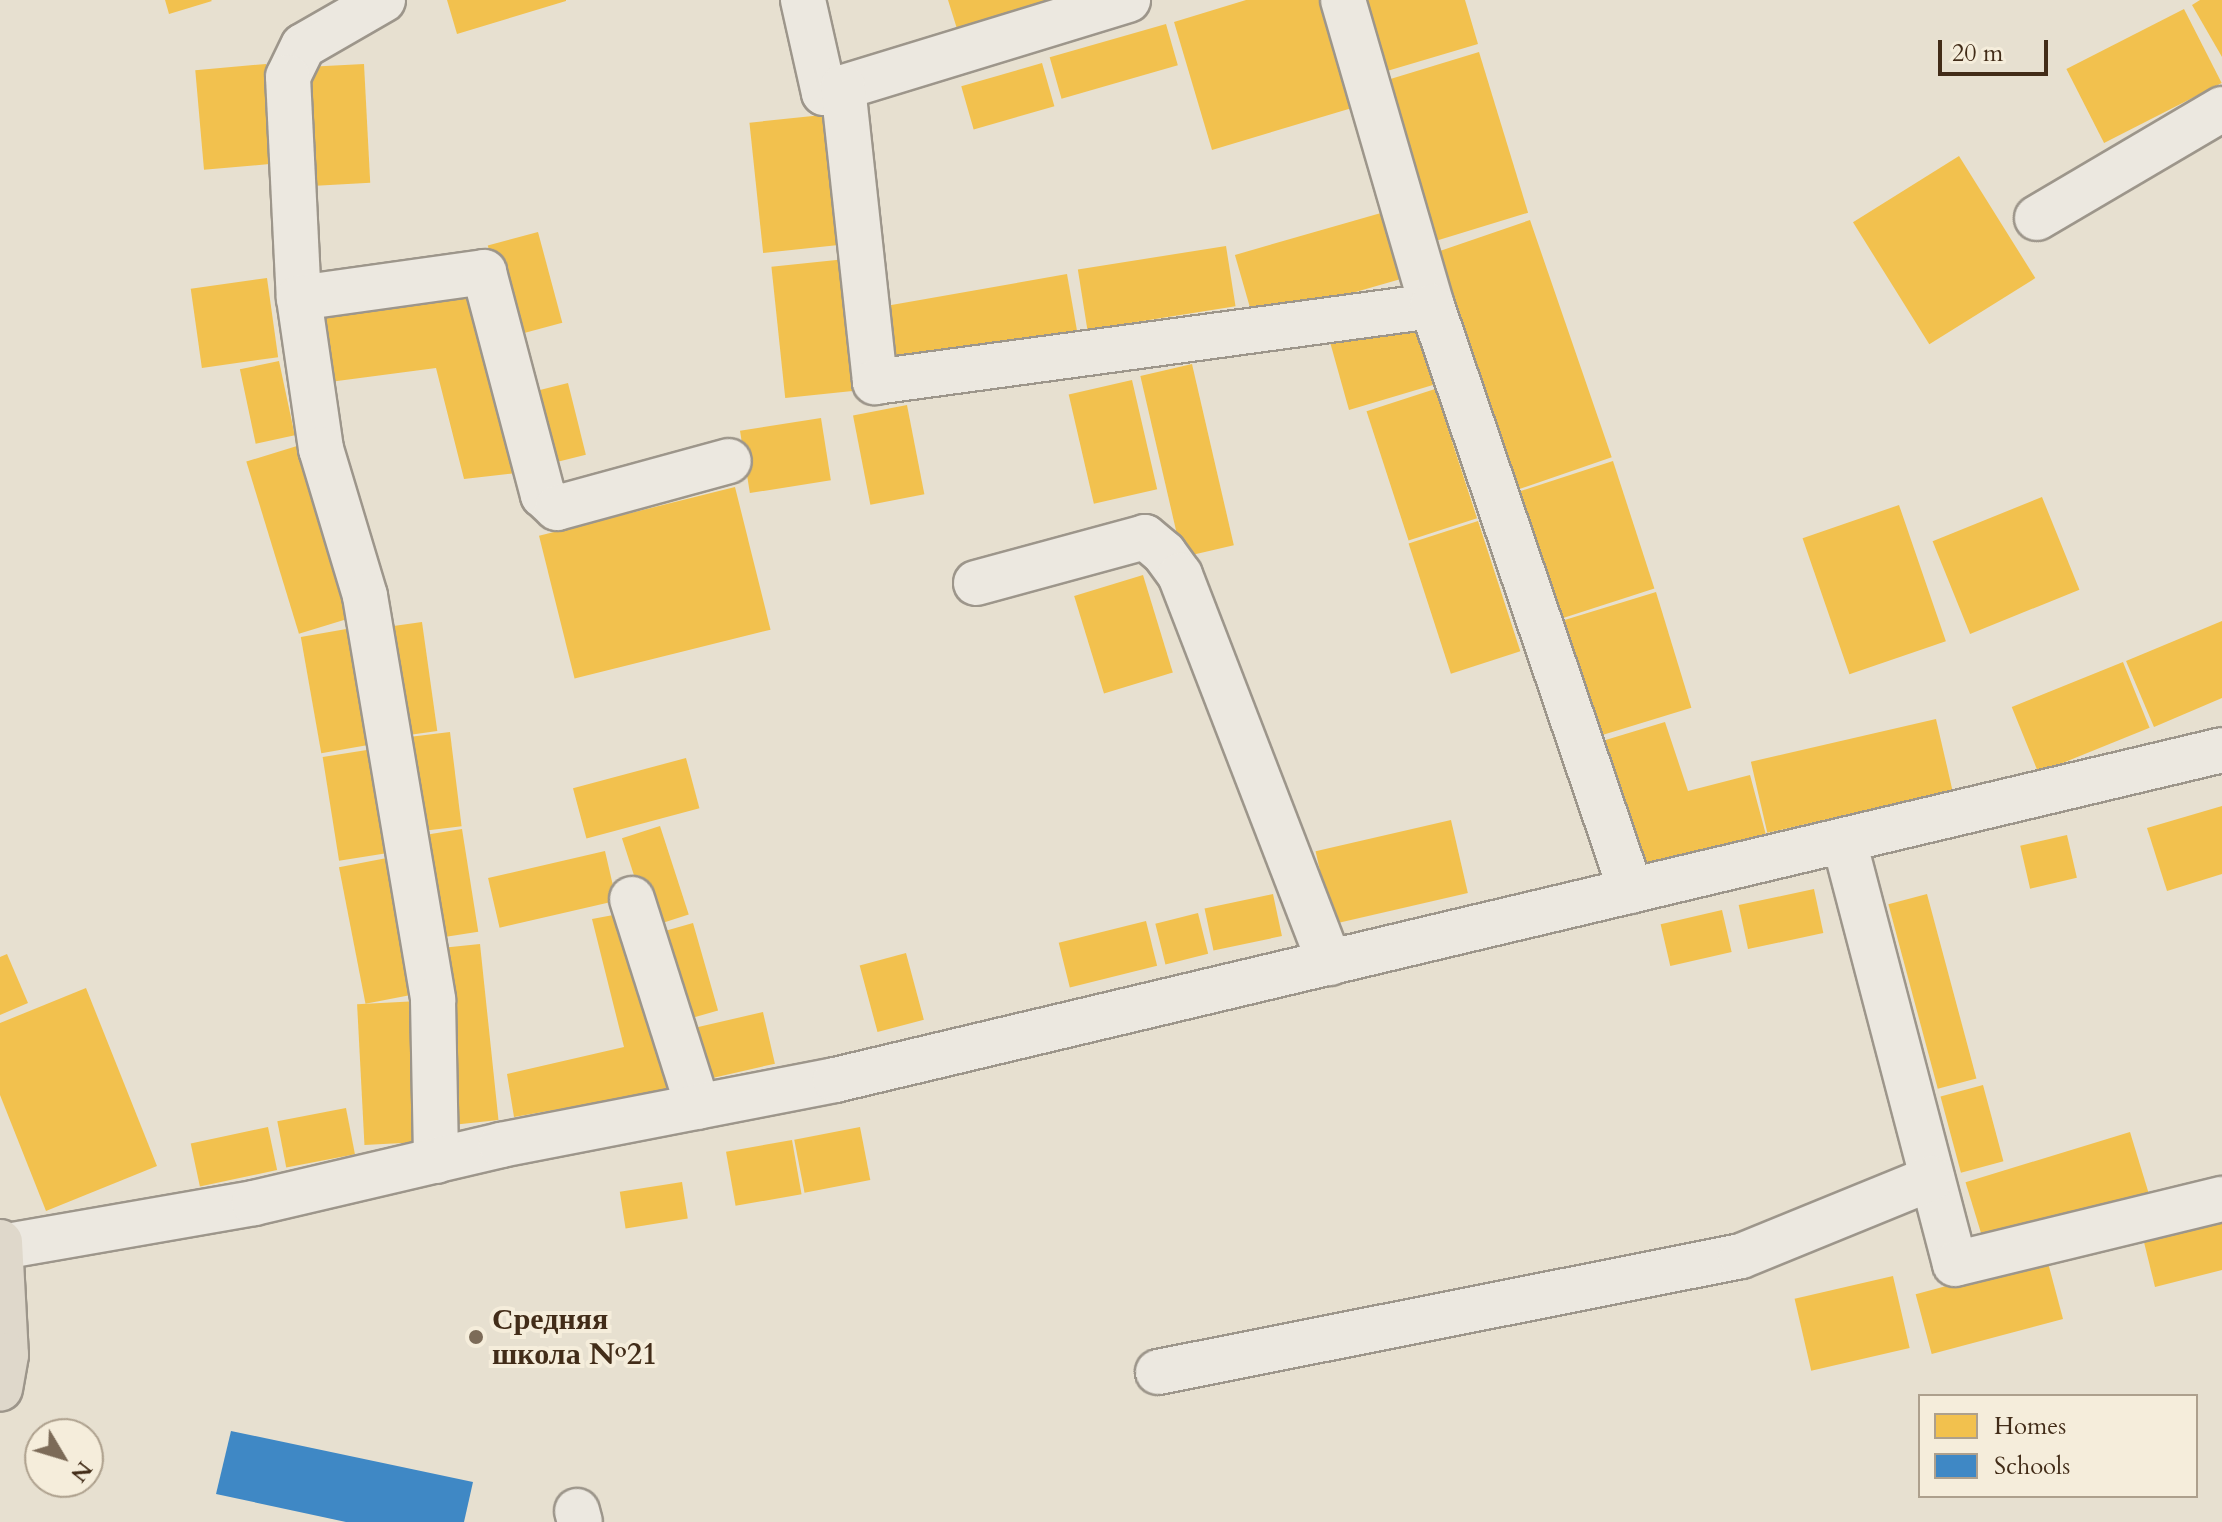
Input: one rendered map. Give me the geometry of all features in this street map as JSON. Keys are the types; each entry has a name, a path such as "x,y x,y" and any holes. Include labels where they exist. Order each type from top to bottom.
{"main road":[{"path":"0,1388 6,1355 1,1244"}],"street":[{"path":"383,0 303,46 288,77 299,298 321,449 365,596 433,1000 436,1161"},
{"path":"803,0 824,93 1128,0"},
{"path":"1343,0 1432,306 1631,891"},
{"path":"843,87 875,382 1432,306"},
{"path":"2037,218 2222,109"},
{"path":"299,298 484,272 543,495 557,508 729,461"},
{"path":"976,583 1145,537 1164,553 1180,575 1330,963"},
{"path":"1,1244 254,1203 436,1161 698,1107 1330,963 2222,750"},
{"path":"1844,841 1955,1264 2222,1199"},
{"path":"632,899 698,1107"},
{"path":"1158,1372 1741,1256 1932,1178"}],"building: Homes":[{"path":"165,0 211,0 212,1 169,14"},
{"path":"447,0 566,0 566,1 457,34"},
{"path":"948,0 1059,0 958,32"},
{"path":"1246,0 1320,0 1352,108 1212,150 1174,22"},
{"path":"1355,0 1465,0 1478,44 1377,74"},
{"path":"2200,0 2222,0 2222,57 2192,5"},
{"path":"2184,9 2222,83 2104,143 2066,69"},
{"path":"1166,24 1178,65 1062,99 1050,57"},
{"path":"1479,52 1528,213 1431,242 1381,82"},
{"path":"1042,63 1054,106 974,129 961,86"},
{"path":"266,64 275,164 204,170 195,70"},
{"path":"364,64 370,183 307,186 301,67"},
{"path":"832,114 846,244 763,253 749,123"},
{"path":"1959,156 2035,278 1929,344 1853,222"},
{"path":"1381,213 1400,279 1254,321 1235,255"},
{"path":"1530,220 1612,457 1514,491 1433,254"},
{"path":"538,232 562,323 512,336 488,245"},
{"path":"1226,246 1236,306 1087,330 1078,269"},
{"path":"846,259 860,390 785,398 771,267"},
{"path":"1067,274 1077,331 896,363 886,306"},
{"path":"267,278 278,357 202,368 191,289"},
{"path":"470,285 517,473 464,479 436,368 322,383 312,306"},
{"path":"1417,327 1433,385 1349,410 1330,342"},
{"path":"279,361 295,435 256,444 240,369"},
{"path":"1192,364 1234,545 1182,557 1140,376"},
{"path":"1132,380 1157,489 1094,504 1069,395"},
{"path":"568,383 586,455 556,462 538,390"},
{"path":"1435,389 1477,518 1409,541 1367,411"},
{"path":"907,405 924,494 870,505 853,415"},
{"path":"821,418 831,480 750,493 740,431"},
{"path":"297,446 350,618 299,634 246,461"},
{"path":"1613,461 1654,588 1559,619 1518,492"},
{"path":"735,487 771,630 575,679 539,536"},
{"path":"2042,497 2079,590 1970,634 1933,541"},
{"path":"1899,505 1946,641 1849,674 1803,538"},
{"path":"1478,521 1520,651 1451,674 1409,544"},
{"path":"1143,575 1173,673 1104,694 1074,596"},
{"path":"1656,592 1691,708 1597,737 1561,621"},
{"path":"2222,621 2222,698 2154,727 2126,661"},
{"path":"422,622 437,731 393,737 377,628"},
{"path":"352,628 372,744 321,753 301,637"},
{"path":"2123,662 2150,728 2038,773 2012,707"},
{"path":"1936,719 1952,790 1767,833 1751,762"},
{"path":"1665,722 1688,791 1750,775 1766,835 1641,864 1599,742"},
{"path":"450,732 462,826 406,833 394,739"},
{"path":"373,749 389,853 339,861 323,757"},
{"path":"686,758 699,808 586,839 573,788"},
{"path":"2222,806 2222,874 2167,891 2147,828"},
{"path":"1451,820 1468,893 1332,924 1316,851"},
{"path":"660,826 689,914 651,927 622,838"},
{"path":"462,829 478,932 427,940 411,837"},
{"path":"2067,835 2077,878 2030,889 2020,846"},
{"path":"605,851 616,901 500,928 488,878"},
{"path":"392,857 419,993 366,1004 339,867"},
{"path":"1814,889 1823,933 1748,949 1739,905"},
{"path":"1273,894 1282,936 1213,951 1205,909"},
{"path":"1927,894 1976,1078 1938,1089 1888,904"},
{"path":"1722,910 1732,952 1670,966 1661,924"},
{"path":"624,913 674,1089 514,1117 507,1074 624,1047 592,919"},
{"path":"1198,913 1208,954 1165,964 1155,924"},
{"path":"1146,921 1157,966 1070,987 1059,943"},
{"path":"693,923 718,1010 678,1022 653,935"},
{"path":"480,944 499,1120 450,1125 431,949"},
{"path":"906,953 924,1020 877,1032 860,965"},
{"path":"7,954 28,1003 0,1015 0,957"},
{"path":"86,988 157,1166 46,1211 0,1095 0,1023"},
{"path":"419,1001 426,1142 364,1145 357,1004"},
{"path":"763,1012 775,1064 695,1082 683,1030"},
{"path":"1983,1085 2003,1161 1961,1173 1940,1096"},
{"path":"346,1108 355,1154 286,1167 277,1121"},
{"path":"268,1127 277,1170 200,1186 191,1143"},
{"path":"860,1127 870,1180 805,1193 794,1140"},
{"path":"2130,1132 2149,1194 1985,1244 1966,1182"},
{"path":"792,1140 802,1194 736,1206 726,1152"},
{"path":"682,1182 688,1219 626,1228 620,1192"},
{"path":"2222,1214 2222,1270 2155,1287 2142,1234"},
{"path":"2047,1259 2063,1319 1932,1354 1916,1294"},
{"path":"1893,1276 1910,1348 1811,1371 1795,1299"}],"building: Schools":[{"path":"231,1431 473,1482 464,1522 346,1522 216,1494"}],"place":[{"name":"Средняя школа №21","path":"476,1337"}]}
